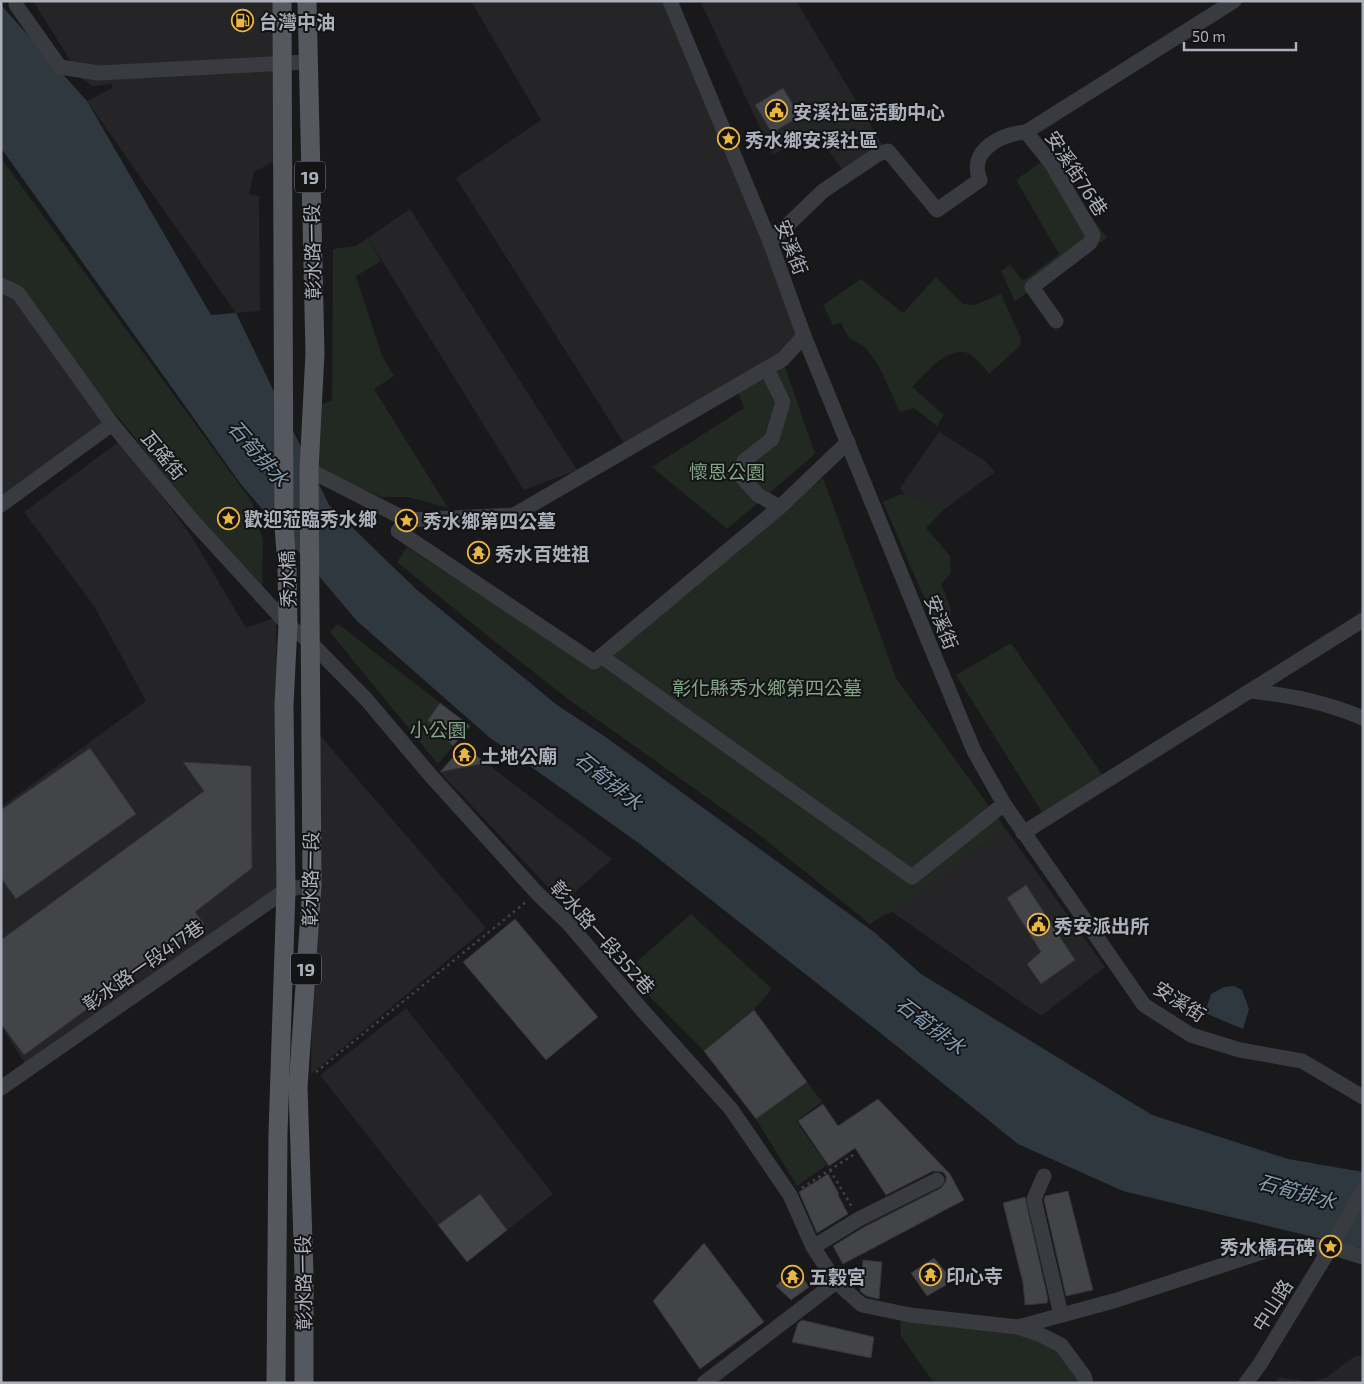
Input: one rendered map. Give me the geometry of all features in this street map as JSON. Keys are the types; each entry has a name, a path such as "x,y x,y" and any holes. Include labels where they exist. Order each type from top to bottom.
{"main road":[{"name":"彰水路一段","path":"282,1 284,352"},
{"name":"彰水路一段","path":"307,1 315,353"},
{"name":"秀水橋","path":"284,352 284,527 288,625"},
{"name":"秀水橋","path":"309,555 309,470 315,353"},
{"name":"彰水路一段","path":"304,1383 304,1273 298,1087 312,884 309,555"},
{"name":"彰水路一段","path":"276,1383 278,1133 286,890 284,705 288,625"}],"street":[{"name":"安溪街","path":"670,1 770,242 804,336 974,751 1004,804 1144,1005 1191,1035 1240,1050 1302,1062 1363,1097"},
{"name":"安溪街76巷","path":"770,242 823,191 878,154 888,151 937,210 980,180 976,172 980,156 1000,138 1012,133 1026,132 1234,1"},
{"path":"16,5 60,67 98,73 307,62"},
{"name":"安溪街76巷","path":"1026,132 1051,164 1093,235 1090,242 1032,287 1056,321"},
{"name":"瓦磘街","path":"1,285 18,293 112,424 192,520 288,625 310,641"},
{"path":"309,470 407,520 514,515 767,369 783,359 804,336"},
{"path":"767,369 783,402 772,439 744,461 738,473 758,495 780,507"},
{"path":"1,505 112,424"},
{"path":"407,520 398,530 594,662 780,507 848,442"},
{"path":"1023,833 1363,620"},
{"name":"彰水路一段352巷","path":"310,641 366,699 430,776 568,924 731,1109 790,1195 813,1247 836,1282 862,1305 910,1315 1018,1327"},
{"path":"601,656 912,877 1004,804"},
{"path":"1252,690 1295,696 1336,706 1363,718"},
{"name":"彰水路一段417巷","path":"1,1088 286,890 312,884"},
{"path":"1044,1176 1034,1199 1061,1315"},
{"path":"813,1247 859,1219 937,1180"},
{"name":"中山路","path":"1246,1383 1260,1364 1331,1247 1363,1190"},
{"path":"1018,1327 1117,1300 1281,1246 1331,1247 1363,1257"},
{"path":"704,1383 836,1282"},
{"path":"1018,1327 1061,1345 1084,1376 1086,1383"}],"path":[{"path":"298,1087 538,893"},
{"path":"790,1195 856,1153"},
{"path":"830,1170 859,1219"}],"shaded area":[{"path":"33,1 278,1 275,161 254,172 249,194 259,196 260,311 236,313 87,101 112,88 112,84 92,86 82,79"},
{"path":"471,1 668,1 809,337 627,448 456,178 541,120"},
{"path":"700,1 796,1 888,154 849,181 815,129 773,155"},
{"path":"410,209 577,470 524,490 368,238"},
{"path":"1,286 4,287 112,425 1,509"},
{"path":"939,432 984,460 995,472 942,511 927,501 904,494 900,488"},
{"path":"121,440 190,534 246,628 276,617 280,893 30,1072 1,1026 1,807 146,701 94,606 24,512"},
{"path":"316,731 486,928 311,1074"},
{"path":"486,763 612,859 563,903 440,772"},
{"name":"秀安派出所","path":"1005,828 1105,967 1041,1016 891,911"},
{"path":"406,1008 553,1194 467,1262 320,1075"},
{"path":"1355,1356 1363,1356 1363,1383 1275,1383 1279,1377 1312,1382 1327,1377"}],"green space":[{"path":"1048,157 1107,238 1015,301 1001,271 1010,265 1023,281 1059,254 1016,180"},
{"path":"1,158 252,502 263,540 262,605 132,434 1,278"},
{"path":"368,238 381,261 356,276 382,356 394,376 374,389 448,508 408,497 381,497 314,466 315,408 332,400 333,249 356,246"},
{"path":"936,277 963,304 974,305 1001,294 1021,339 1020,346 989,374 970,354 954,353 938,362 912,387 944,415 937,426 914,408 900,412 879,366 865,347 849,338 841,323 833,325 823,305 861,279 903,313"},
{"name":"懷恩公園","path":"784,364 815,454 727,529 652,467 744,408 737,390"},
{"name":"彰化縣秀水鄉第四公墓","path":"823,478 896,678 1005,828 887,915 888,913 870,924 757,833 568,699 397,562 407,547 594,670"},
{"path":"904,494 927,501 942,511 926,528 950,556 951,573 941,584 951,609 950,616 935,623 883,502"},
{"name":"小公園","path":"338,624 470,726 438,764 330,632"},
{"path":"1011,643 1106,780 1045,817 956,675"},
{"path":"691,914 772,989 754,1010 704,1051 625,972"},
{"path":"807,1082 822,1102 796,1121 827,1165 797,1186 756,1119"},
{"path":"900,1319 1016,1332 1039,1338 1059,1351 1083,1383 934,1383 901,1336"}],"water":[{"name":"石筍排水","path":"1,5 87,101 211,315 236,313 329,505 417,590 557,705 607,738 874,932 921,974 1152,1115 1288,1159 1363,1172 1363,1249 1123,1191 1018,1144 640,844 489,737 357,621 240,483 1,148"},
{"path":"1234,986 1242,990 1249,1009 1243,1029 1205,1013 1211,994 1224,987"}],"building":[{"name":"安溪社區活動中心","path":"783,88 800,116 772,133 755,105"},
{"path":"440,703 470,726 453,746 428,720"},
{"name":"土地公廟","path":"463,746 486,763 440,772"},
{"path":"90,748 136,814 16,899 1,878 1,810"},
{"path":"183,762 251,766 252,868 195,912 204,924 24,1055 1,1024 1,940 204,791"},
{"name":"秀安派出所","path":"1026,885 1075,960 1041,984 1027,964 1041,952 1007,898"},
{"path":"515,919 598,1017 546,1060 463,962"},
{"path":"754,1010 807,1082 756,1119 704,1051"},
{"path":"878,1099 950,1174 964,1200 843,1264 833,1246 864,1227 941,1188 946,1181 946,1176 943,1172 933,1171 886,1195 855,1148 829,1166 798,1121 823,1104 838,1126"},
{"path":"828,1174 848,1214 817,1233 799,1192"},
{"path":"1068,1191 1093,1290 1066,1296 1044,1200 1045,1196"},
{"path":"480,1194 507,1230 467,1262 438,1225"},
{"path":"1025,1197 1048,1299 1047,1303 1025,1305 1023,1283 1003,1203"},
{"path":"704,1243 764,1322 700,1369 653,1301"},
{"name":"印心寺","path":"934,1258 950,1277 946,1285 927,1296 911,1273"},
{"path":"863,1260 882,1262 879,1299 866,1296 860,1291"},
{"name":"五穀宮","path":"795,1266 809,1287 791,1300 776,1286"},
{"path":"802,1320 874,1337 871,1358 792,1342 798,1323"}],"place":[{"name":"台灣中油","path":"243,21"},
{"name":"安溪社區活動中心","path":"777,111"},
{"name":"秀水鄉安溪社區","path":"729,139"},
{"name":"歡迎蒞臨秀水鄉","path":"228,518"},
{"name":"秀水鄉第四公墓","path":"407,520"},
{"name":"秀水百姓祖","path":"479,553"},
{"name":"土地公廟","path":"465,755"},
{"name":"秀安派出所","path":"1038,925"},
{"name":"秀水橋石碑","path":"1331,1246"},
{"name":"印心寺","path":"930,1275"},
{"name":"五穀宮","path":"793,1276"}]}
